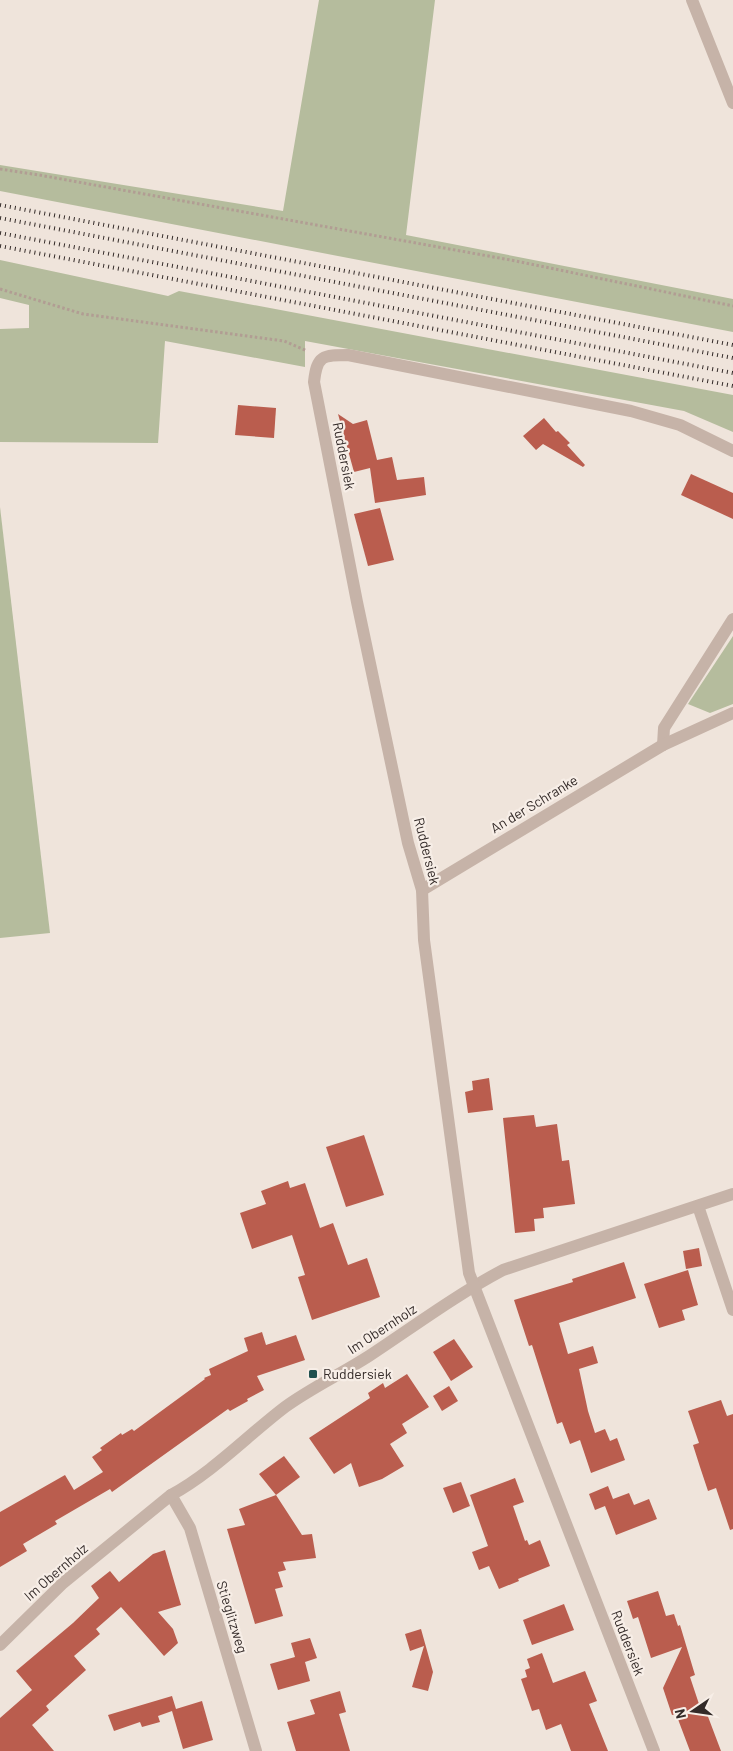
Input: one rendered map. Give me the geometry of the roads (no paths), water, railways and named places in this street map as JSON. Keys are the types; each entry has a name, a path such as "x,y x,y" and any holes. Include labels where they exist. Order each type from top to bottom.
{"street":[{"path":"692,0 733,103"},
{"name":"Ruddersiek","path":"654,1751 469,1273 425,950 422,890 408,843 357,602 314,382 315,368 320,359 326,355 348,355 631,411 680,425 733,451"},
{"path":"662,746 664,728 733,619"},
{"name":"An der Schranke","path":"422,890 662,746 707,724 733,714"},
{"name":"Im Obernholz","path":"0,1645 63,1583 171,1495 190,1485 285,1408 309,1391 355,1365 425,1320 474,1286 503,1270 733,1194"},
{"path":"698,1206 733,1310"},
{"name":"Stieglitzweg","path":"171,1495 190,1528 256,1751"}],"railway":[{"path":"0,205 733,345"},
{"path":"0,218 733,358"},
{"path":"0,233 733,373"},
{"path":"0,246 733,386"}],"place":[{"name":"Ruddersiek","path":"313,1374"}]}
